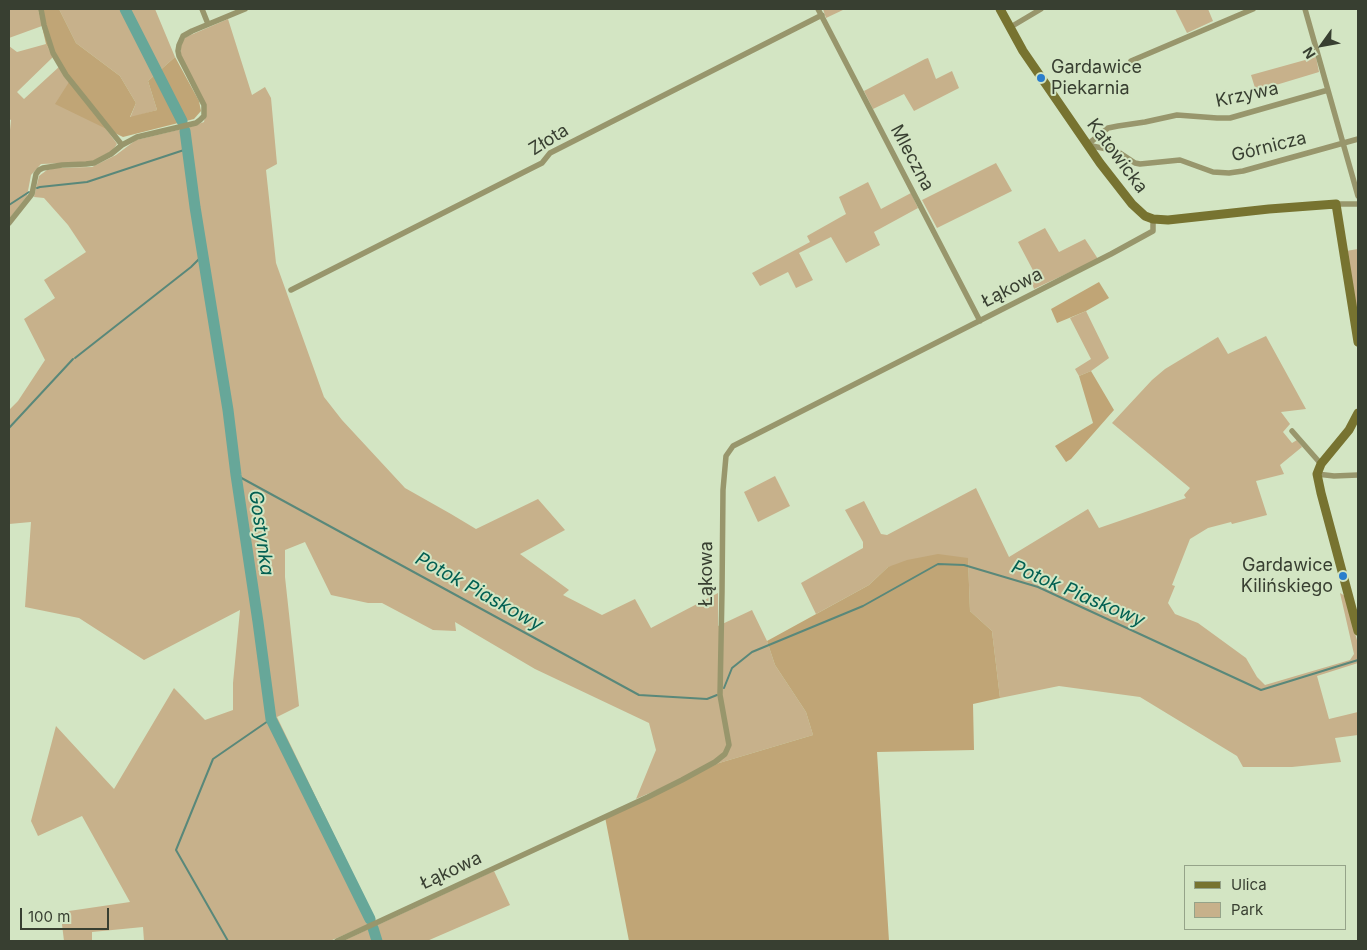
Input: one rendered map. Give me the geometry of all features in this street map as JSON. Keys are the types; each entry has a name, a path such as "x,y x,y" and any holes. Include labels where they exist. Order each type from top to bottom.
{"street":[{"path":"41,9 53,53 66,75 122,145"},
{"path":"202,9 208,24"},
{"path":"9,223 32,194 34,181 39,170 48,166 62,164 94,163 137,137 196,123 204,116 204,105 180,56 178,44 183,36 246,9"},
{"name":"Mleczna","path":"818,9 980,321"},
{"name":"Katowicka","path":"1000,9 1023,52 1112,180 1132,204 1145,216 1153,219"},
{"path":"1010,28 1041,9"},
{"path":"1131,61 1253,9"},
{"path":"1305,9 1343,143 1356,178 1358,196"},
{"name":"Złota","path":"291,290 542,163 550,153 822,15"},
{"name":"Krzywa","path":"1087,145 1108,128 1177,116 1230,118 1328,90"},
{"name":"Górnicza","path":"1087,145 1118,151 1140,164 1180,160 1220,173 1242,171 1358,139"},
{"path":"1336,204 1358,342"},
{"path":"1153,219 1168,220 1269,209 1358,204"},
{"name":"Łąkowa","path":"337,941 665,789 716,762 729,745 720,695 723,490 726,456 733,446 1136,241 1153,231 1153,219"},
{"path":"1358,413 1349,430 1321,464 1318,474 1321,493 1358,631"},
{"path":"1292,431 1321,464"},
{"path":"1318,474 1334,476 1358,475"}],"green space":[{"path":"9,9 38,9 42,26 9,38"},
{"path":"59,9 155,9 175,57 148,81 157,110 130,118 136,103 120,76 76,43"},
{"path":"823,9 845,9 826,18"},
{"path":"1175,9 1208,9 1213,21 1187,33"},
{"path":"228,19 252,95 265,87 271,98 277,164 266,170 276,263 324,397 342,420 405,488 476,529 538,499 565,530 520,554 569,590 563,595 602,615 635,599 651,628 718,593 718,626 752,610 767,641 775,665 806,712 813,735 719,763 636,799 656,750 649,723 535,669 455,622 456,631 433,630 382,603 368,603 331,595 305,542 285,550 285,577 299,706 277,717 376,921 330,941 144,941 143,927 92,932 92,941 64,941 61,916 69,911 130,902 82,816 38,836 31,821 56,726 114,789 174,688 205,720 233,710 233,683 240,610 144,660 79,618 25,607 31,522 9,524 9,410 18,401 45,360 24,319 55,298 44,280 86,252 68,225 44,198 34,197 39,176 47,170 92,167 116,155 136,140 204,122 206,110 181,55 181,43 186,37"},
{"path":"46,44 53,57 17,92 24,99 60,66 117,144 112,151 91,162 41,164 31,175 27,196 9,219 9,140 11,120 9,119 9,46 17,52"},
{"path":"1316,57 1319,72 1256,91 1251,75"},
{"path":"928,58 936,79 952,71 959,88 914,111 904,94 873,109 864,91"},
{"path":"996,163 1012,191 937,228 922,200"},
{"path":"868,182 881,209 911,193 918,208 874,232 880,245 846,263 831,237 799,253 813,280 796,288 788,272 760,286 752,273 810,242 807,236 846,214 839,197"},
{"path":"1045,228 1059,252 1085,239 1098,259 1034,289 1031,280 1036,276 1018,242"},
{"path":"1358,249 1358,322 1346,251"},
{"path":"1086,311 1109,358 1091,371 1079,376 1075,369 1091,359 1070,318"},
{"path":"1266,336 1306,409 1281,412 1290,424 1283,432 1292,443 1297,440 1302,447 1280,465 1284,474 1256,481 1267,515 1208,528 1190,539 1172,585 1175,586 1168,603 1175,614 1198,623 1246,658 1257,677 1265,685 1350,660 1354,654 1340,593 1345,596 1358,644 1358,663 1317,676 1329,719 1358,712 1358,735 1335,738 1341,762 1292,767 1243,767 1237,756 1140,697 1059,686 1000,698 992,631 970,611 968,559 888,567 869,585 816,614 801,583 863,548 863,542 845,510 864,501 881,534 887,535 976,488 1009,557 1088,509 1099,528 1186,498 1184,495 1190,488 1112,423 1152,380 1165,369 1218,337 1228,354"},
{"path":"775,476 790,506 758,522 744,492"},
{"path":"494,871 510,905 427,941 343,941"}],"shaded area":[{"path":"38,9 59,9 76,43 120,76 136,103 130,117 157,110 148,81 175,57 199,101 201,111 194,119 123,137 55,104 69,82 46,44"},
{"path":"1099,282 1109,298 1086,311 1057,323 1051,309"},
{"path":"1091,371 1114,410 1071,459 1066,462 1055,446 1093,423 1079,376"},
{"path":"938,554 968,558 970,611 992,631 1000,698 973,704 974,750 877,752 889,941 629,941 605,817 719,763 813,735 806,712 775,665 767,641 869,585 888,567 907,560"}],"waterway":[{"name":"Gostynka","path":"125,9 182,121"},
{"name":"Gostynka","path":"185,131 195,207 228,410 271,719 370,919"},
{"path":"37,188 87,182 187,149"},
{"path":"9,205 29,192"},
{"path":"75,358 191,267 203,255"},
{"path":"9,428 73,359"},
{"name":"Potok Piaskowy","path":"236,475 639,695 707,699 717,695"},
{"name":"Potok Piaskowy","path":"724,688 732,668 752,652 863,606 938,564 964,565 1038,587 1261,690 1358,660"},
{"path":"228,941 176,850 213,759 271,719"},
{"name":"Gostynka","path":"373,928 377,941"}],"place":[{"name":"Gardawice Piekarnia","path":"1041,78"},
{"name":"Gardawice Kilińskiego","path":"1343,576"}]}
